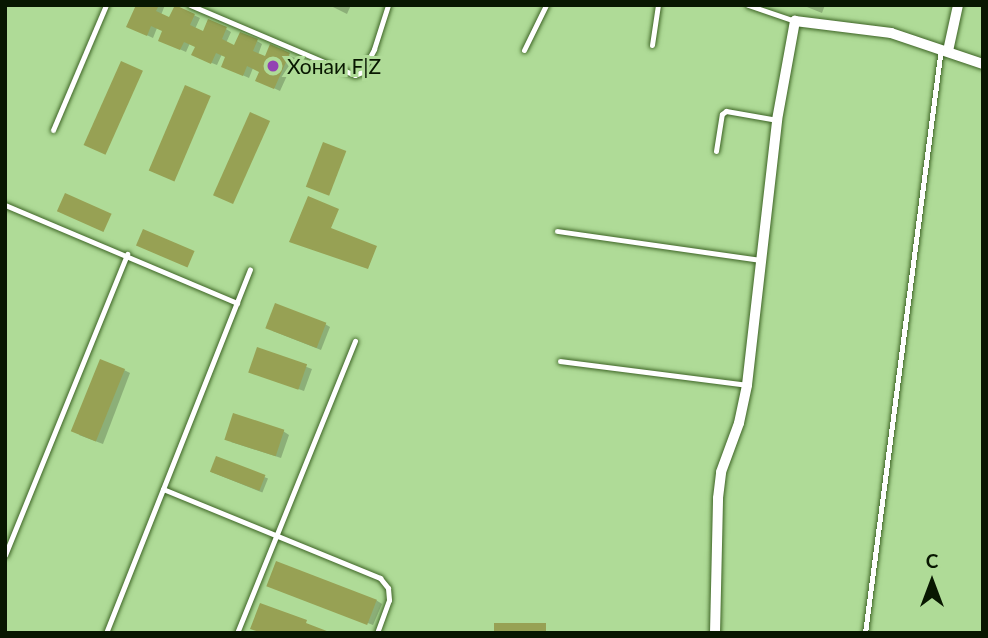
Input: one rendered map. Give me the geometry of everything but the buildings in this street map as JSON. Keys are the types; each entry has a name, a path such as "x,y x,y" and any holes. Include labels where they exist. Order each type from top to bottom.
{"street":[{"path":"944,50 958,5"},
{"path":"715,633 721,472 739,424 747,386 777,120 795,21 891,33 983,64"}],"lane":[{"path":"53,130 106,5"},
{"path":"190,5 355,75 362,72 374,49 388,5"},
{"path":"524,50 546,5"},
{"path":"652,45 658,5"},
{"path":"748,5 795,21"},
{"path":"865,633 944,50"},
{"path":"716,151 722,114 726,111 777,120"},
{"path":"5,205 127,254 237,303"},
{"path":"557,230 760,260"},
{"path":"5,555 127,254"},
{"path":"106,633 250,270"},
{"path":"237,633 355,341"},
{"path":"560,361 747,386"},
{"path":"163,489 380,579 388,588 389,600 377,633"}],"place":[{"name":"Хонаи F|Z","path":"273,66"}]}
